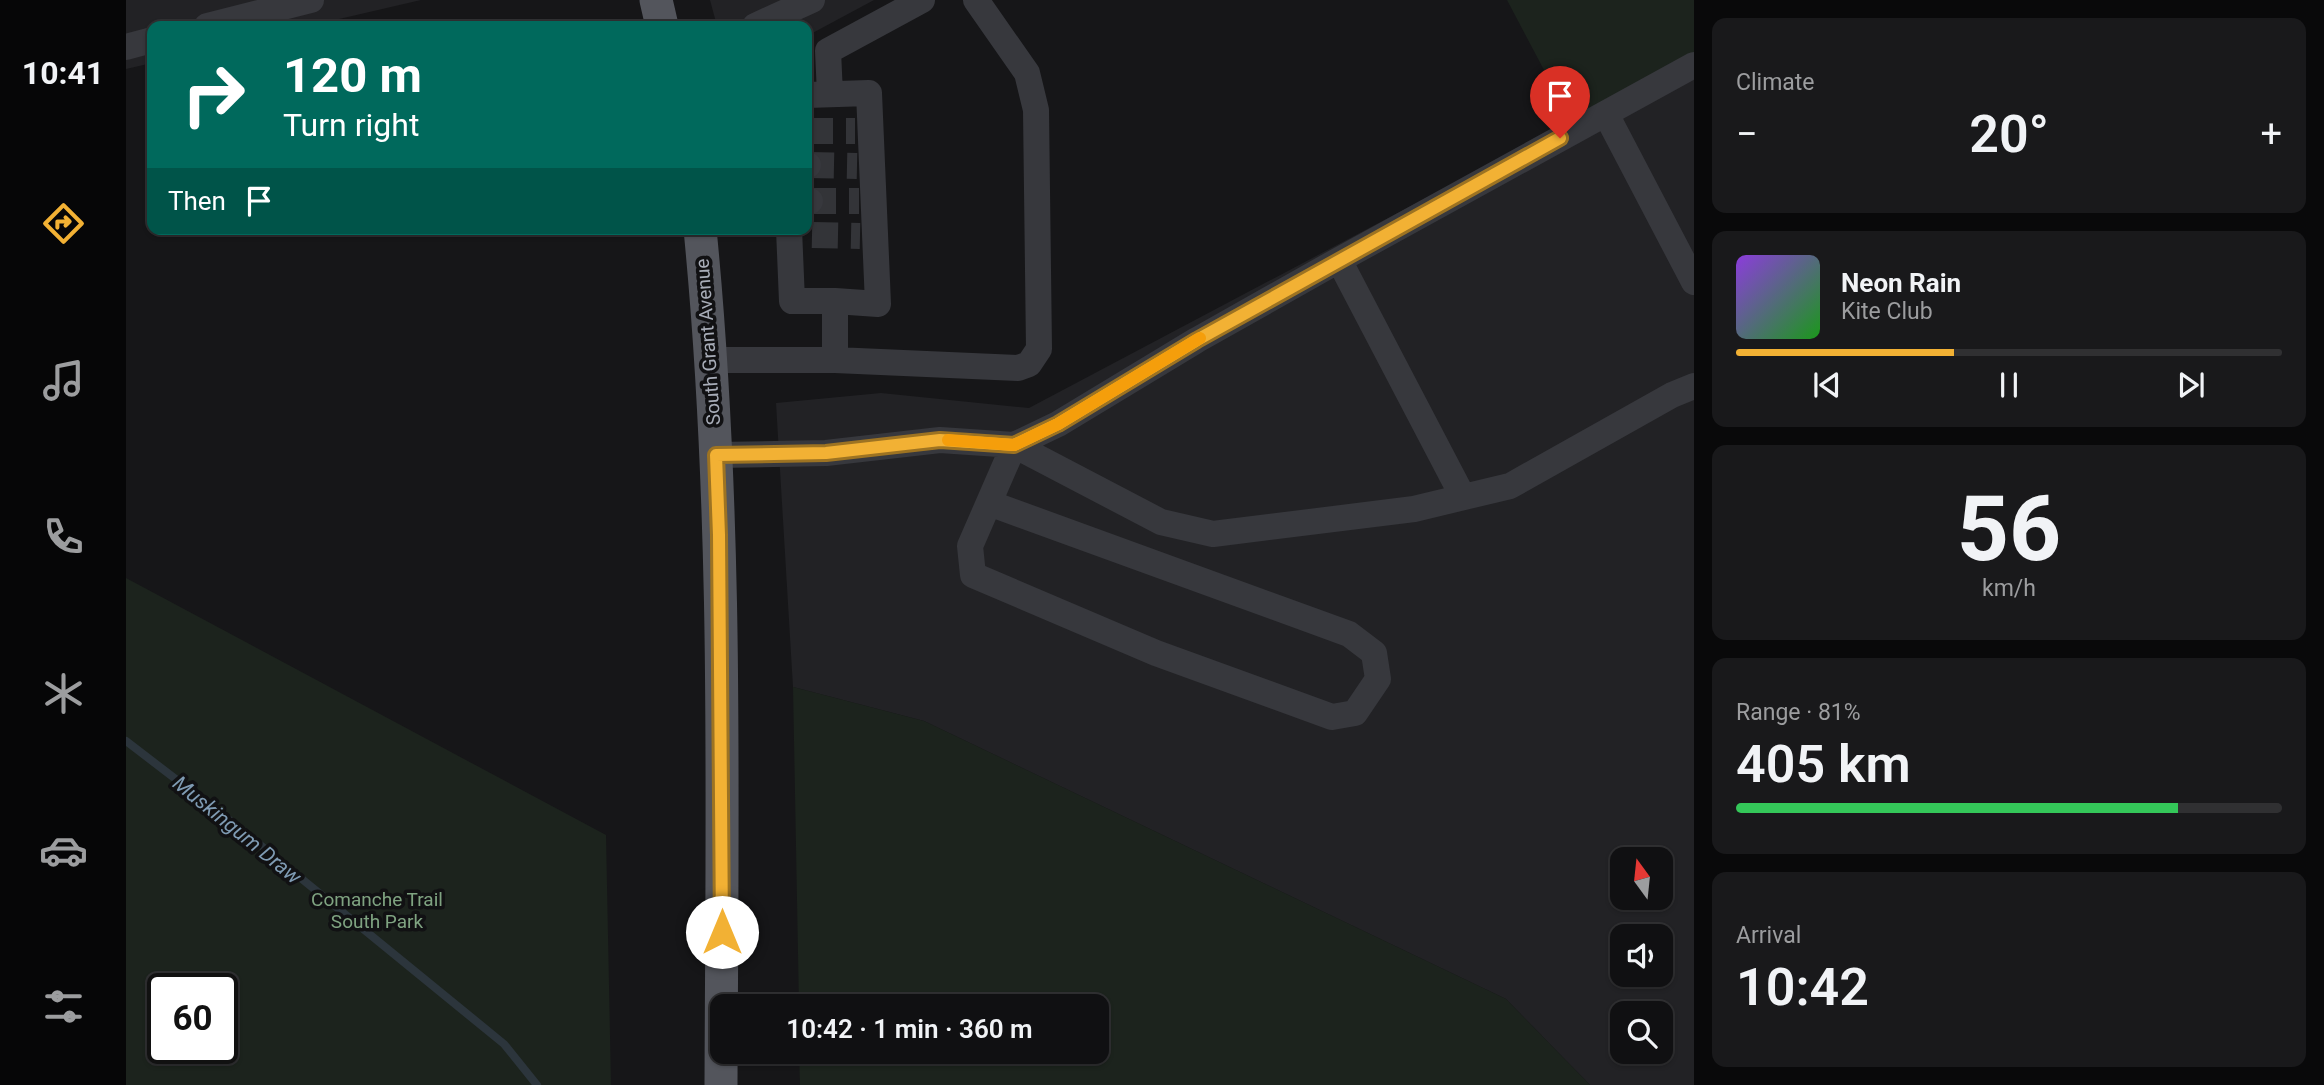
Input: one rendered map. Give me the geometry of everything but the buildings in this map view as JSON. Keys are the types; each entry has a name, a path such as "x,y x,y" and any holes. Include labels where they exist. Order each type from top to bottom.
{"main road":[{"path":"656,0 661,21"},
{"name":"South Grant Avenue","path":"700,235 718,508 722,1085"}],"lane":[{"path":"222,21 274,4 311,0"},
{"path":"766,21 812,0"},
{"path":"797,235 792,301 878,304 867,236 864,166 863,131 869,93 818,94 828,51 922,0"},
{"path":"710,360 835,360 1018,368 1029,364 1040,349 1036,110 1027,73 976,0"},
{"path":"126,47 147,41"},
{"path":"989,503 1349,634 1374,653 1378,680 1355,713 1332,717 1156,653 973,575 970,546 1014,445 1058,424 1197,340 1694,65"},
{"path":"1606,114 1694,282"},
{"path":"1339,260 1463,497"},
{"path":"835,301 835,360"},
{"path":"716,455 826,453 940,440 1014,445 1161,522 1213,534 1414,509 1510,486 1671,395 1694,386"}],"shaded area":[{"path":"126,0 421,0 331,21 147,21 147,64 126,69"},
{"path":"710,0 874,0 812,33 812,21 716,21"},
{"path":"1694,56 1694,1085 1590,1085 1506,999 924,721 793,687 776,403 881,393 1029,408"}],"green space":[{"path":"1507,0 1694,0 1694,56 1571,121"},
{"name":"Comanche Trail South Park","path":"126,578 606,835 611,1085 126,1085"},
{"path":"793,687 924,721 1506,999 1590,1085 800,1085 799,1064 1109,1064 1109,994 799,994"}],"waterway":[{"name":"Muskingum Draw","path":"126,741 237,826 504,1044 537,1085"}],"tunnel":[{"path":"812,131 855,131"},
{"path":"812,165 857,166"},
{"path":"812,201 859,201"},
{"path":"812,235 860,236"}],"slow traffic":[{"path":"948,440 1014,445 1058,424 1200,338"}],"route":[{"path":"722,932 716,455 826,453 940,440 1014,445 1058,424 1197,340 1560,138"}]}
